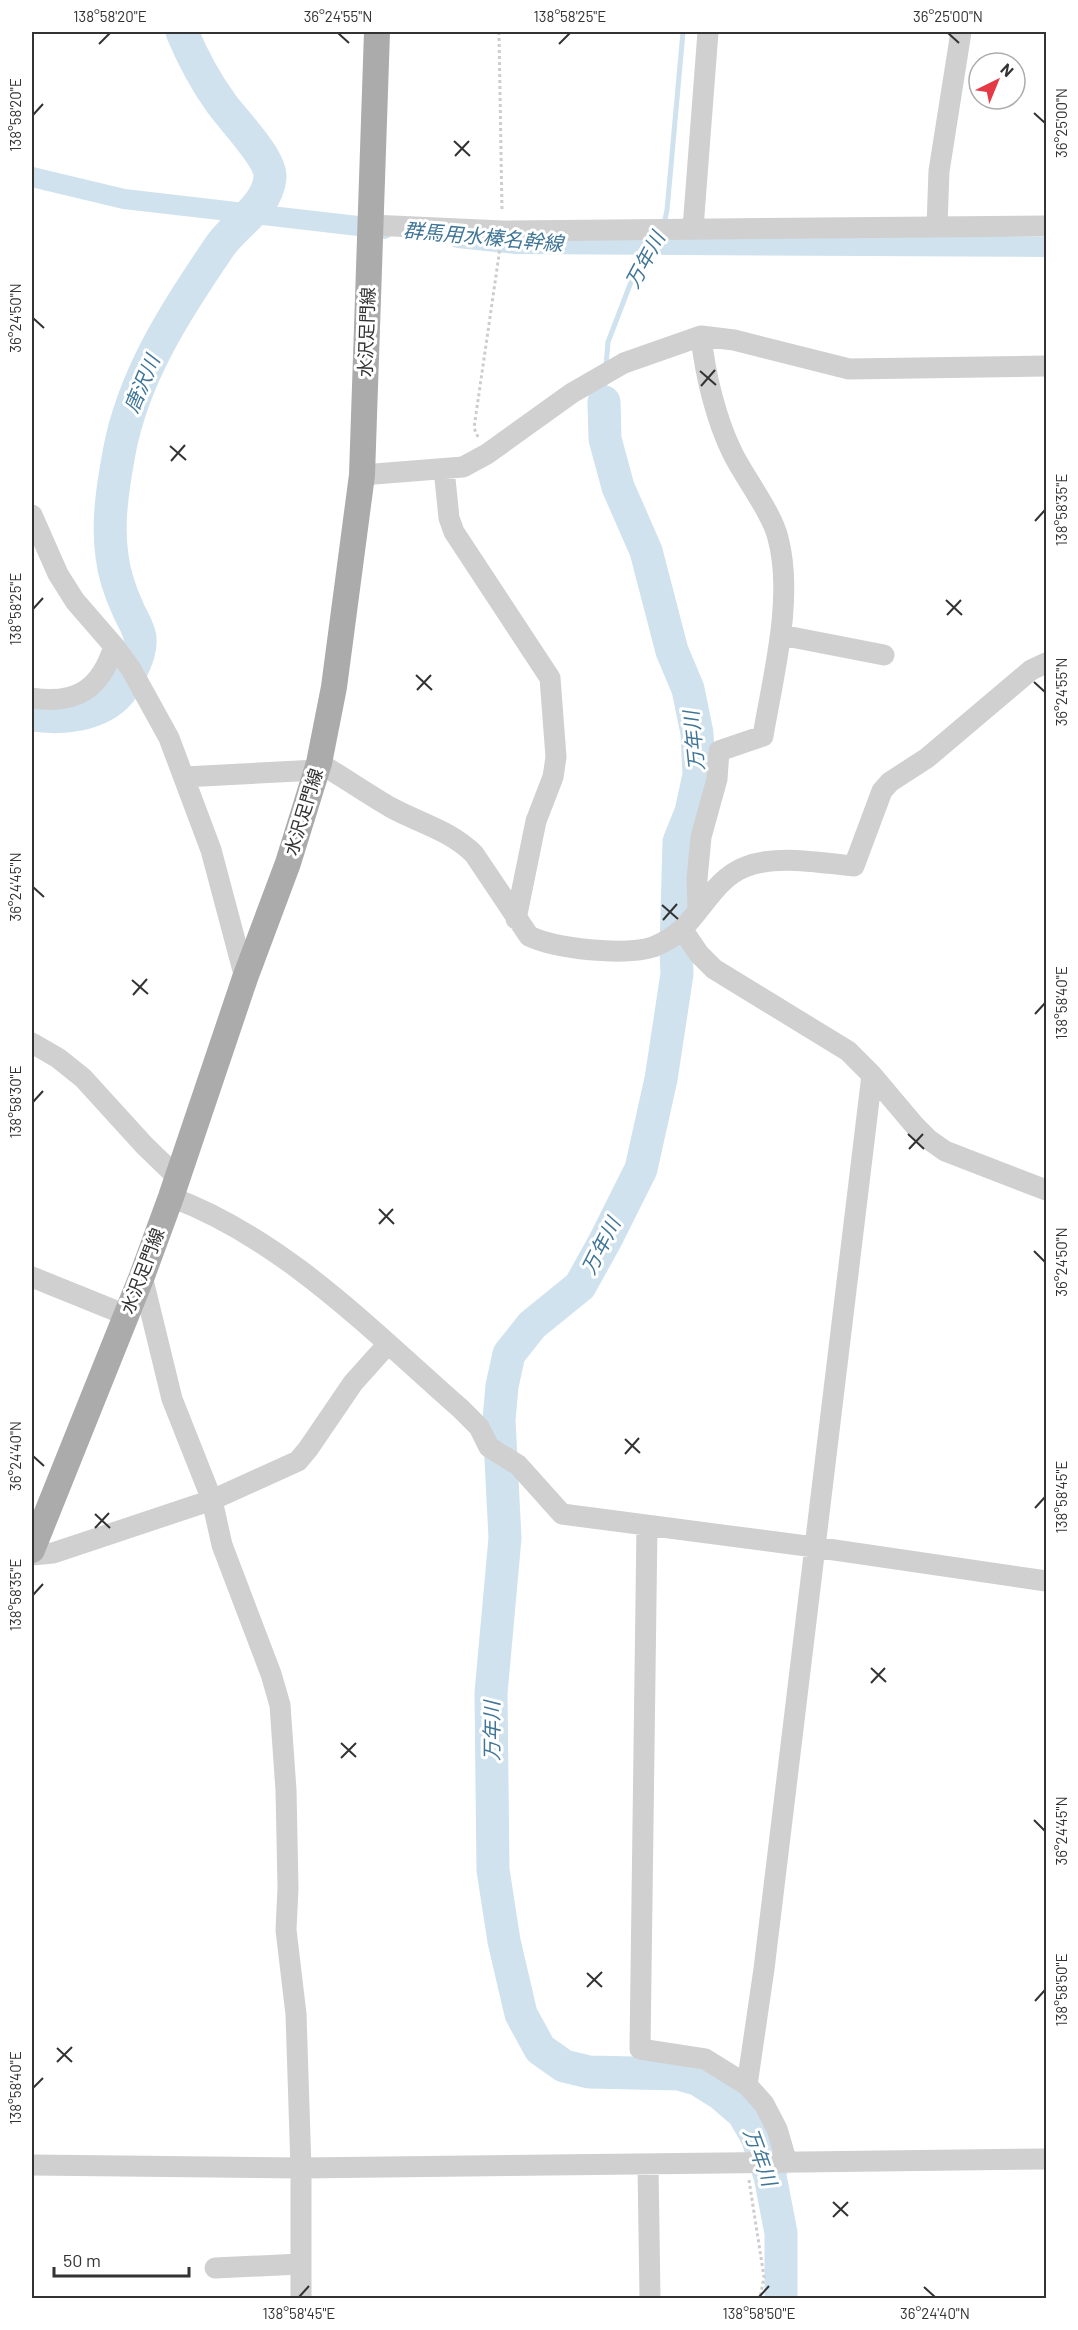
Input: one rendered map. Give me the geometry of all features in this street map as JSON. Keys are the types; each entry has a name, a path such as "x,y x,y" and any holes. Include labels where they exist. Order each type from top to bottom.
{"main road":[{"name":"水沢足門線","path":"32,1550 142,1275 245,978 288,863 318,766 334,687 363,475 377,32"}],"street":[{"path":"684,229 708,32"},
{"path":"937,226 939,171 961,32"},
{"path":"370,225 502,231 1047,226"},
{"path":"363,475 463,467 487,454 618,366 678,342 701,336 734,340 849,369 1047,366"},
{"path":"698,909 697,879 700,837 717,779 719,751 763,736 781,635 783,575 778,537 732,452 714,402 704,362 701,336"},
{"path":"444,469 448,518 454,532 550,678 556,757 553,777 536,821 516,919"},
{"path":"32,515 58,574 75,601 117,649 169,738 211,850 245,978"},
{"path":"781,635 884,656"},
{"path":"32,698 53,701 72,698 90,687 104,673 117,649"},
{"path":"183,777 318,766 391,808 447,832 462,843 474,854 528,936 543,943 576,948 636,951 654,946 682,929 723,882 743,867 763,862 789,861 854,866 882,791 890,782 927,758 1031,670 1047,663"},
{"path":"682,929 699,954 714,969 848,1051 928,1139 945,1150 1047,1190"},
{"path":"32,1043 58,1058 83,1078 144,1145 174,1187 194,1206 238,1230 305,1273 473,1421 479,1427 489,1447 518,1465 562,1514 1047,1581"},
{"path":"747,2085 765,1957 872,1075"},
{"path":"142,1275 172,1399 212,1500 222,1545 272,1674 281,1714 286,1801 286,1930 296,2013 301,2168 301,2298"},
{"path":"32,1277 126,1315"},
{"path":"32,1556 53,1553 212,1500 298,1461 353,1383 387,1345"},
{"path":"647,1525 640,2049 705,2059 747,2085 764,2104 777,2129 787,2163"},
{"path":"32,2165 301,2168 1047,2159"},
{"path":"648,2165 650,2298"},
{"path":"215,2268 300,2264"}],"path":[{"path":"746,2164 764,2277 760,2298"}],"waterway":[{"name":"唐沢川","path":"32,715 67,716 101,707 120,692 131,672 139,651 140,638 116,576 110,530 111,504 126,425 146,370 173,319 220,246 257,206 268,188 270,178 265,161 210,86 182,32"},
{"name":"万年川","path":"664,224 683,32"},
{"name":"群馬用水榛名幹線","path":"32,177 124,199 384,229"},
{"name":"万年川","path":"606,366 608,342 631,282 661,236"},
{"name":"群馬用水榛名幹線","path":"458,238 516,244 1046,247"},
{"name":"万年川","path":"604,402 605,381"},
{"name":"万年川","path":"604,402 605,439 618,487 646,551 672,651 688,689 697,733 699,775 691,812 679,842 677,974 661,1079 641,1169 580,1286 532,1325 509,1354 502,1386 499,1420 505,1538 491,1693 493,1870 504,1941 521,2014 540,2049 564,2066 589,2072 679,2074 697,2079 721,2094 743,2113 757,2137 770,2176 781,2233 781,2298"}]}
